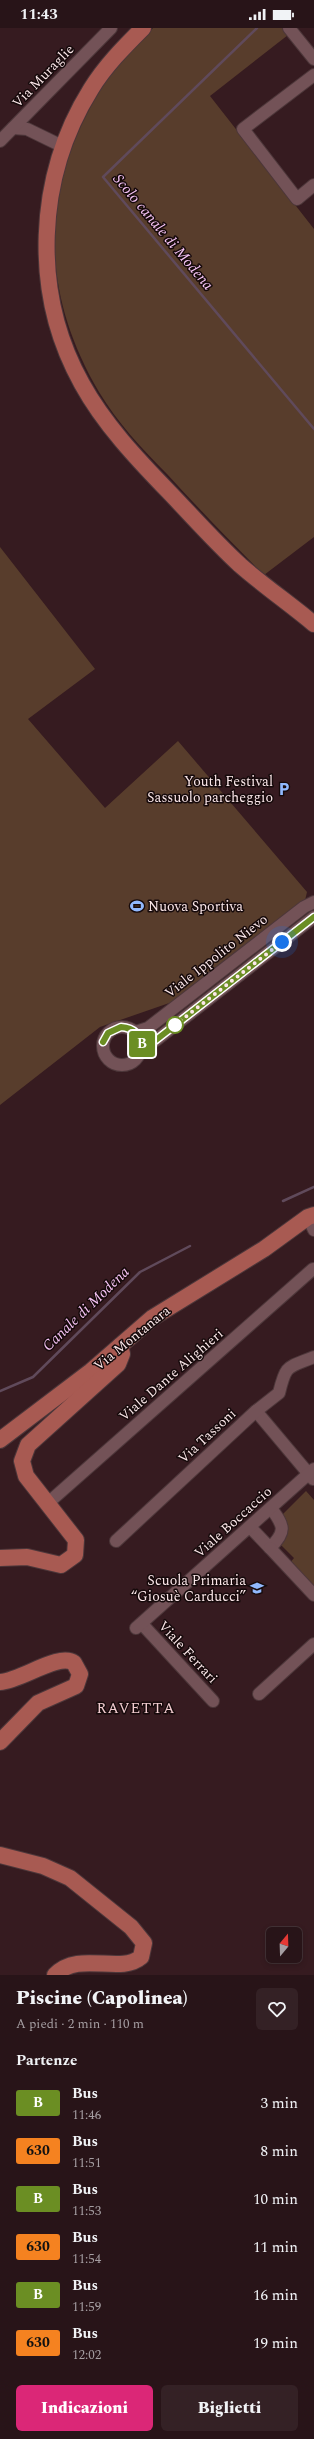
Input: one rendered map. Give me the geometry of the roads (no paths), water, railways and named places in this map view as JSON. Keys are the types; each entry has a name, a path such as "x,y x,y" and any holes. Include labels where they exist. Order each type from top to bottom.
{"main road":[{"path":"143,28 105,69 91,89 78,112 57,168 49,204 46,243 50,289 59,334 82,384 104,418 152,474 240,564 314,624"},
{"name":"Via Montanara","path":"0,1440 120,1346 158,1314 313,1220"},
{"path":"0,1558 27,1557 61,1565 75,1554 76,1540 26,1476 22,1461 24,1453 37,1436 118,1364 122,1354 120,1346"},
{"path":"0,1682 15,1680 62,1660 74,1663 80,1674 76,1686 38,1703 0,1742"},
{"path":"0,1855 43,1866 70,1878 131,1927 144,1943 141,1958 133,1963 118,1965 78,1964 62,1969 55,1975"}],"street":[{"name":"Via Muraglie","path":"0,141 111,28"},
{"path":"289,28 314,59"},
{"path":"314,75 243,129 297,199 314,185"},
{"name":"Via Muraglie","path":"13,128 27,128 64,147"},
{"name":"Viale Ippolito Nievo","path":"136,1032 148,1028 304,907 314,902"},
{"name":"Viale Ippolito Nievo","path":"142,1048 156,1040 314,917"},
{"path":"121,1027 136,1032 140,1039 142,1048 137,1058 125,1065 114,1063 105,1054 104,1039 112,1030 121,1027"},
{"name":"Viale Dante Alighieri","path":"48,1503 313,1269"},
{"name":"Via Tassoni","path":"116,1541 256,1410 279,1393 283,1375 287,1368 314,1357"},
{"path":"256,1410 312,1474"},
{"name":"Viale Boccaccio","path":"139,1626 271,1508 312,1474"},
{"path":"270,1548 281,1537 283,1528 271,1508"},
{"path":"250,1527 314,1595"},
{"name":"Viale Ferrari","path":"139,1626 213,1701"},
{"path":"259,1694 314,1644"}],"waterway":[{"name":"Scolo canale di Modena","path":"257,28 103,177 314,429"},
{"name":"Canale di Modena","path":"283,1201 314,1187"},
{"name":"Canale di Modena","path":"0,1391 33,1377 140,1272 190,1246"}],"place":[{"name":"Youth Festival Sassuolo parcheggio","path":"284,789"},
{"name":"Nuova Sportiva","path":"137,906"},
{"name":"Scuola Primaria “Giosuè Carducci”","path":"257,1588"}],"district":[{"name":"RAVETTA","path":"136,1708"}]}
